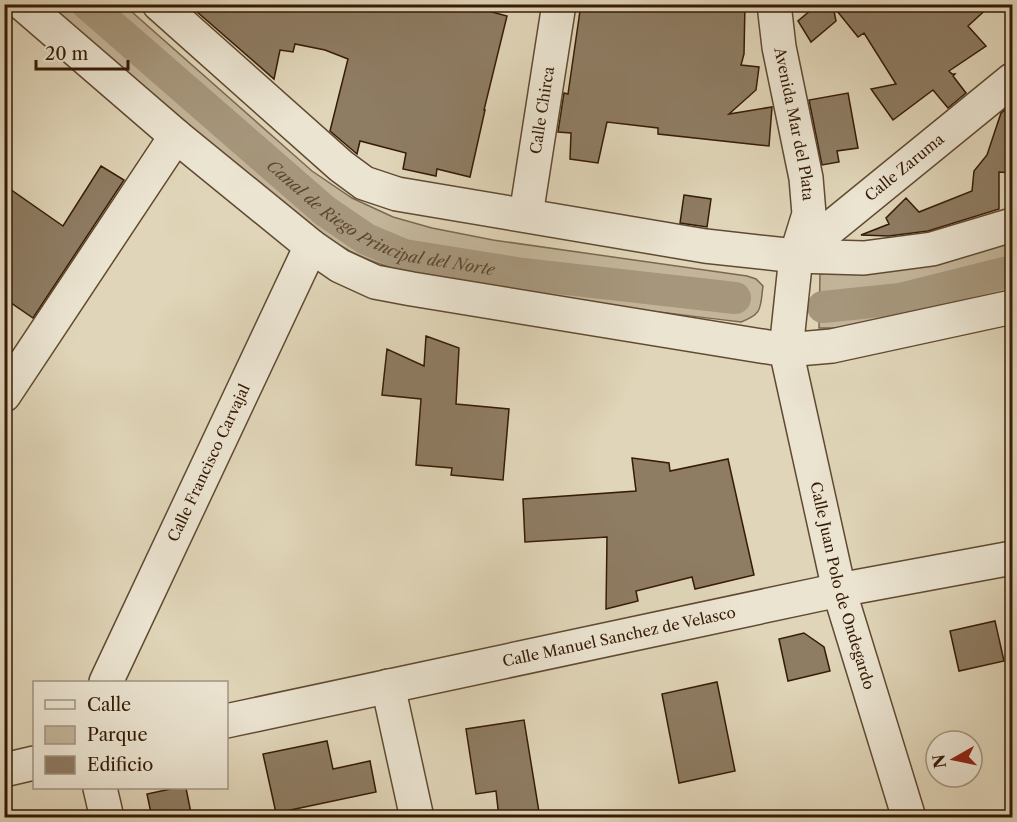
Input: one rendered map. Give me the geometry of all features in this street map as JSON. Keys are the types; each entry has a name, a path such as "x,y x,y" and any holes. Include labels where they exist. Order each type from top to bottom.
{"street":[{"path":"23,4 176,136 311,246 340,266 375,282 786,350 832,346 1012,307"},
{"path":"159,4 332,158 364,183 397,194 705,246 796,255 864,258 932,249 1012,225"},
{"name":"Calle Chirca","path":"526,215 558,4"},
{"name":"Avenida Mar del Plata","path":"774,4 779,46 806,178 809,214 796,255 786,350"},
{"name":"Calle Zaruma","path":"796,255 1012,80"},
{"path":"4,395 176,136"},
{"name":"Calle Francisco Carvajal","path":"106,681 311,246"},
{"name":"Calle Juan Polo de Ondegardo","path":"786,350 839,590 909,818"},
{"name":"Calle Manuel Sanchez de Velasco","path":"228,721 839,590 1012,558"},
{"path":"388,686 417,818"},
{"path":"4,770 33,763"},
{"path":"100,789 107,818"}],"green space":[{"path":"50,5 124,5 312,171 352,198 393,217 432,228 493,240 747,276 756,279 763,286 759,309 753,316 741,322 553,297 443,279 412,273 367,259 335,242 291,210 198,134"},
{"path":"1012,237 1012,295 855,328 819,328 820,274 936,263"}],"building":[{"path":"188,4 462,4 507,16 470,177 437,169 436,176 403,169 406,153 360,141 357,154 330,131 348,59 325,50 295,44 293,52 280,50 274,79"},
{"path":"581,4 745,4 744,54 741,65 759,67 756,90 729,114 772,107 769,146 658,134 658,128 607,122 598,163 570,159 571,133 558,132 564,93 568,94"},
{"path":"818,4 992,4 968,26 986,46 949,71 955,74 953,76 966,93 948,108 933,90 893,120 871,89 896,84 864,33 858,37 833,6 836,21 811,42 798,21"},
{"path":"848,93 858,148 837,151 839,162 822,165 809,100"},
{"path":"1012,104 1012,173 999,172 999,209 928,231 889,236 861,235 889,224 886,218 906,198 919,212 972,191 974,171 987,155 1001,113"},
{"path":"101,166 124,180 33,318 4,298 4,185 63,226"},
{"path":"684,195 711,199 707,227 680,223"},
{"path":"426,336 459,348 456,404 509,409 503,480 451,475 452,468 416,465 421,399 382,395 387,349 424,366"},
{"path":"632,458 669,463 670,471 728,459 754,575 695,589 692,577 636,591 638,601 606,609 607,537 525,542 523,499 636,491"},
{"path":"995,621 1004,661 959,671 950,631"},
{"path":"804,633 824,647 830,671 788,681 779,639"},
{"path":"717,682 735,771 679,783 662,694"},
{"path":"524,720 540,818 499,818 496,791 476,794 466,729"},
{"path":"327,741 333,769 370,761 376,792 276,813 263,754"},
{"path":"170,789 186,789 192,818 152,818 147,794"}],"waterway":[{"name":"Canal de Riego Principal del Norte","path":"87,4 325,211 366,239 404,255 523,274 735,298"},
{"name":"Canal de Riego Principal del Norte","path":"823,307 900,299 1012,271"}]}
